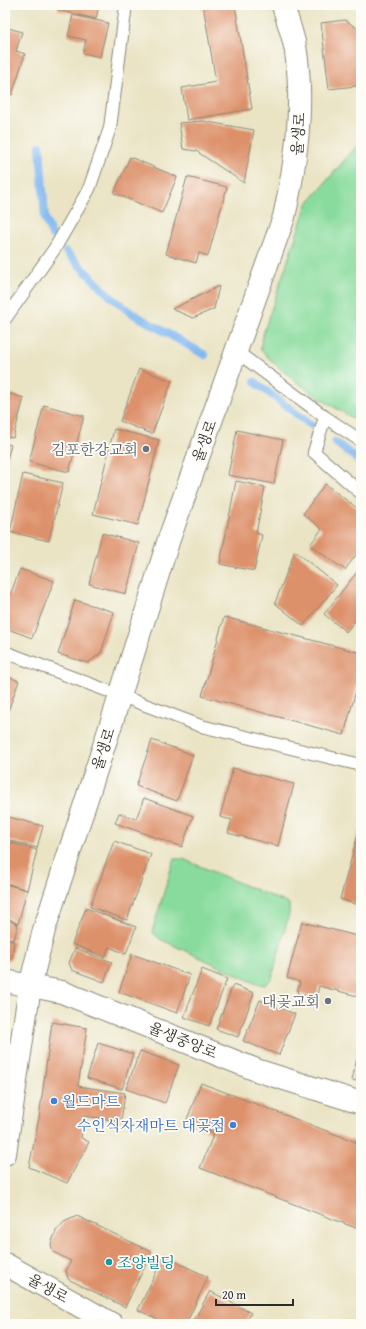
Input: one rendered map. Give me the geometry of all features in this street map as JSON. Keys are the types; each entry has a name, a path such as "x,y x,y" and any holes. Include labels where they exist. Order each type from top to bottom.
{"street":[{"name":"율생로","path":"5,1154 30,986 44,930 169,539 284,217 295,166 300,112 296,59 282,5"},
{"name":"율생중앙로","path":"5,981 62,992 259,1071 361,1103"},
{"name":"율생로","path":"5,1264 112,1324"}],"lane":[{"path":"5,319 55,248 89,190 110,128 126,5"},
{"path":"237,352 325,417 361,440"},
{"path":"325,417 314,452 361,493"},
{"path":"5,652 201,726 361,765"}],"green space":[{"path":"361,141 361,423 321,399 295,380 283,371 260,349 263,334 307,204"},
{"path":"174,859 183,859 289,904 289,914 272,978 265,985 257,984 160,939 152,932"}],"building":[{"path":"59,5 99,5 96,19 58,10"},
{"path":"203,5 235,5 252,109 187,120 182,88 216,82"},
{"path":"73,15 108,23 100,57 83,53 86,40 68,36"},
{"path":"345,20 361,31 361,80 356,86 329,89 321,23"},
{"path":"5,27 22,32 16,51 25,54 12,95 5,93"},
{"path":"202,121 254,130 244,183 196,151 183,149 179,123"},
{"path":"130,157 177,177 162,213 114,193"},
{"path":"187,177 227,187 208,256 199,253 196,263 166,254"},
{"path":"219,286 214,309 193,318 172,309"},
{"path":"139,369 172,381 152,434 120,421"},
{"path":"5,392 24,398 13,438 5,436"},
{"path":"44,405 84,416 69,472 29,462"},
{"path":"114,429 159,440 138,525 93,514"},
{"path":"237,430 283,440 274,484 228,475"},
{"path":"5,443 11,445 5,466"},
{"path":"23,474 63,483 49,541 10,532"},
{"path":"236,481 265,487 256,533 262,535 254,571 220,564"},
{"path":"325,484 361,511 361,548 345,570 310,545 322,529 303,514"},
{"path":"102,533 139,543 126,594 89,584"},
{"path":"295,551 337,585 303,626 275,603"},
{"path":"361,567 361,613 346,632 324,614"},
{"path":"20,569 54,581 32,638 5,628 5,593 10,595"},
{"path":"75,600 114,612 101,653 88,663 58,654"},
{"path":"224,617 361,653 361,672 344,735 202,696"},
{"path":"5,675 19,681 5,719"},
{"path":"152,740 193,755 177,801 136,786"},
{"path":"233,768 294,784 278,846 228,833 232,820 220,817"},
{"path":"144,798 193,816 182,847 115,823 119,813 136,819"},
{"path":"5,816 43,826 37,848 5,839"},
{"path":"359,831 361,831 361,906 340,899"},
{"path":"5,841 37,850 27,890 5,883"},
{"path":"114,841 151,854 127,920 90,907"},
{"path":"5,884 27,890 18,924 5,916"},
{"path":"86,908 136,927 126,954 109,947 105,957 72,944"},
{"path":"5,918 18,925 14,940 5,937"},
{"path":"302,922 361,937 361,997 319,986 316,999 297,993 300,982 287,978"},
{"path":"5,938 14,942 12,957 5,962"},
{"path":"75,948 112,962 104,982 72,970 69,963"},
{"path":"132,954 190,975 177,1013 119,992"},
{"path":"202,969 227,979 209,1026 184,1017"},
{"path":"233,985 254,993 238,1037 216,1029"},
{"path":"260,1000 295,1014 279,1055 243,1041"},
{"path":"52,1022 87,1028 78,1086 125,1093 121,1121 84,1116 81,1138 89,1142 67,1183 29,1167 39,1118"},
{"path":"98,1043 133,1054 122,1089 87,1078"},
{"path":"360,1045 361,1046 361,1082 352,1080"},
{"path":"140,1051 179,1065 165,1103 126,1089"},
{"path":"201,1083 361,1144 361,1230 200,1168 214,1133 186,1122"},
{"name":"조양빌딩","path":"77,1216 152,1252 125,1307 68,1279 66,1271 71,1261 53,1252 51,1244 56,1231 64,1222"},
{"path":"164,1256 208,1277 186,1324 168,1324 138,1310"},
{"path":"210,1291 251,1313 245,1324 192,1324"}],"waterway":[{"path":"40,146 45,218 52,235"},
{"path":"66,252 110,296 130,312 205,355"},
{"path":"255,382 311,425"},
{"path":"335,442 361,462"}],"place":[{"name":"김포한강교회","path":"146,449"},
{"name":"대곶교회","path":"328,1001"},
{"name":"월드마트","path":"54,1101"},
{"name":"수인식자재마트 대곶점","path":"233,1125"},
{"name":"조양빌딩","path":"109,1262"}]}
